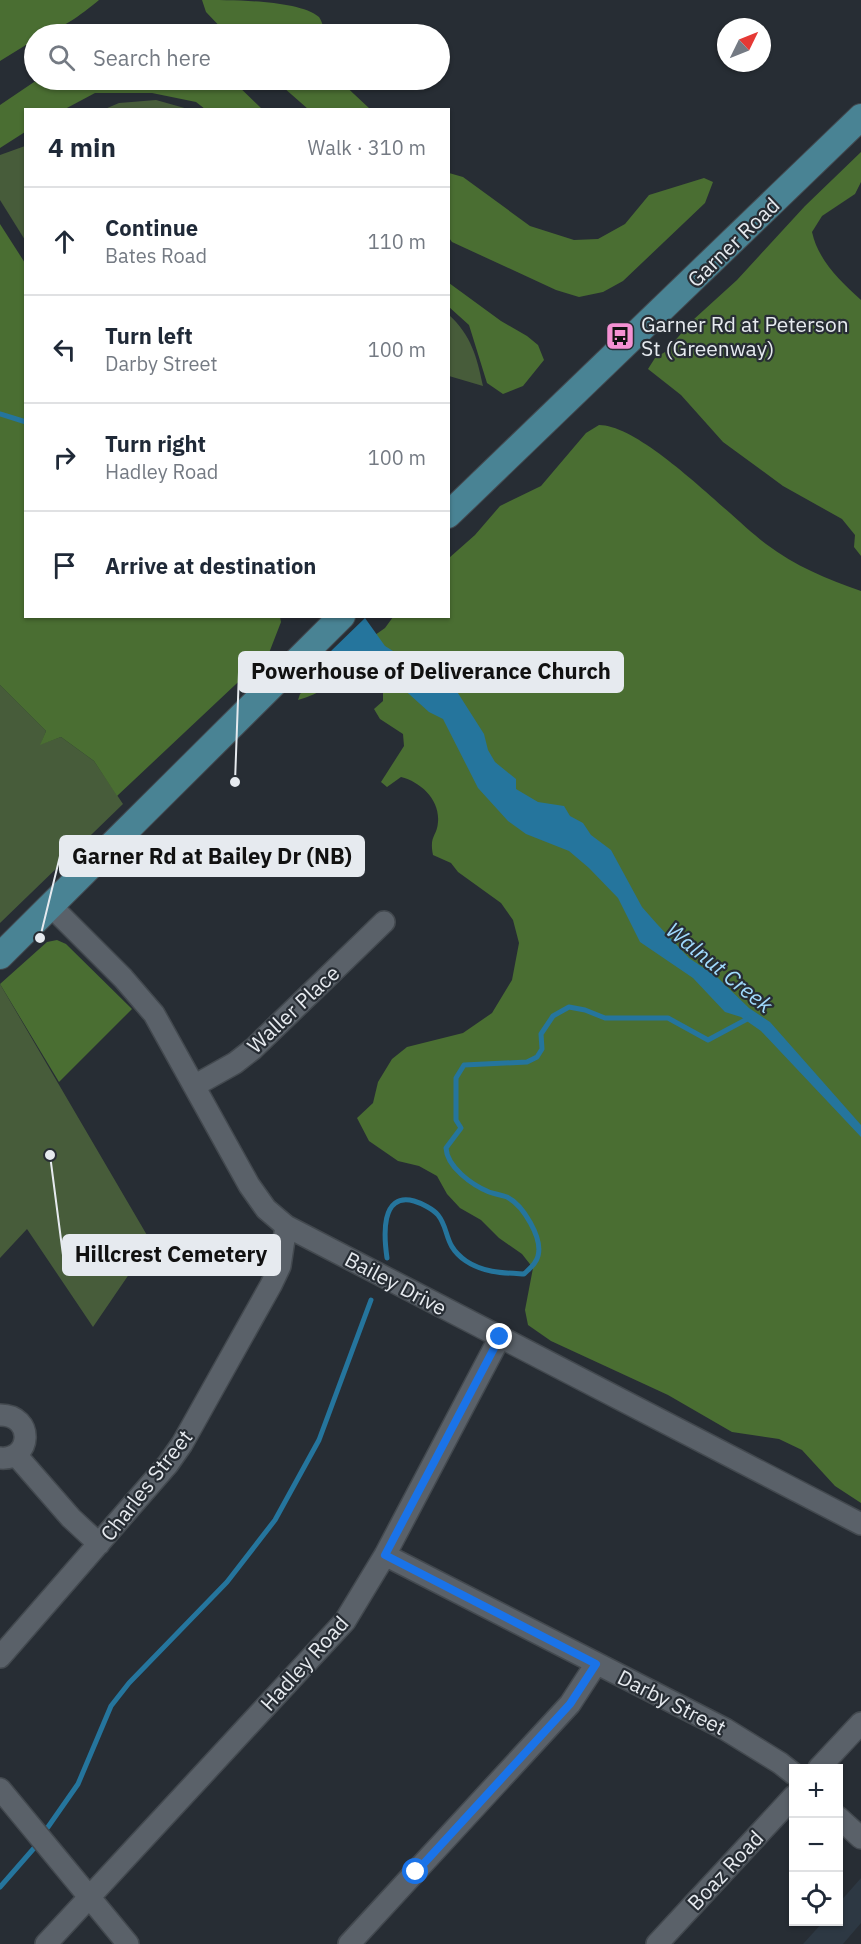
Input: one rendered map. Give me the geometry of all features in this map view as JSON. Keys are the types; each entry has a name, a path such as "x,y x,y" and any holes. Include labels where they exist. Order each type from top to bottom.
{"main road":[{"name":"Garner Road","path":"450,513 861,117"},
{"path":"0,956 340,618"}],"street":[{"name":"Bailey Drive","path":"51,906 138,994 154,1014 249,1185 266,1209 286,1226 861,1524"},
{"name":"Waller Place","path":"194,1086 253,1048 384,922"},
{"name":"Charles Street","path":"0,1657 168,1464 198,1416 272,1285 280,1266 286,1226"},
{"name":"Hadley Road","path":"46,1944 345,1621 385,1555 500,1337"},
{"path":"0,1415 11,1416 19,1421 26,1439 23,1448 8,1456 99,1544"},
{"name":"Darby Street","path":"385,1555 736,1735 789,1770"},
{"path":"349,1944 570,1704 596,1664"},
{"path":"823,1764 861,1723"},
{"path":"0,1789 128,1944"},
{"name":"Boaz Road","path":"657,1944 789,1801"},
{"path":"839,1818 861,1838"}],"shaded area":[{"path":"861,1878 861,1923 843,1944 803,1944 819,1926 843,1926 843,1898"}],"green space":[{"path":"0,0 99,0 65,24 24,24 24,46 0,61"},
{"path":"202,0 264,2 309,11 319,17 322,24 217,24 206,12"},
{"path":"24,89 242,90 261,108 204,108 196,102 152,93 95,93 67,108 24,108 24,133 0,148 0,105"},
{"path":"286,90 350,90 369,108 307,108"},
{"path":"156,100 184,108 107,108 119,103"},
{"path":"24,147 24,238 0,200 0,155"},
{"path":"861,152 861,182 855,194 822,216 812,232 825,261 838,278 861,300 861,556 854,547 855,535 842,519 783,486 723,442 681,395 648,369 655,358 665,352 693,320 737,280 805,206"},
{"path":"450,173 463,177 530,226 574,240 598,239 625,224 649,195 704,178 713,182 705,203 623,281 603,292 579,297 556,290 450,239"},
{"path":"0,224 24,261 24,618 280,618 281,622 269,653 117,796 94,761 61,737 40,745 46,731 0,685"},
{"path":"450,284 501,321 527,336 538,345 544,360 523,386 503,394 487,383 469,325 450,308"},
{"path":"450,316 463,330 472,347 483,386 450,376"},
{"path":"599,425 617,429 638,440 685,474 777,552 812,571 861,591 861,1503 835,1486 802,1450 779,1439 732,1432 668,1395 551,1341 528,1325 525,1310 533,1268 522,1254 499,1238 481,1220 460,1208 447,1194 437,1176 419,1166 398,1161 369,1141 357,1118 373,1103 378,1082 392,1059 407,1047 463,1033 492,1013 512,980 519,943 513,920 501,903 458,872 451,863 433,855 432,844 438,814 428,793 416,783 401,777 387,787 381,782 404,746 403,734 380,719 374,709 383,701 383,692 360,680 350,680 298,700 300,694 334,664 385,628 392,618 450,618 450,557 475,535 500,506 541,486 586,433"},
{"path":"0,685 46,731 41,744 61,737 94,761 123,804 0,923"},
{"path":"57,940 66,944 132,1009 59,1082 0,984 47,942"},
{"path":"0,984 151,1242 93,1327 27,1229 0,1258"}],"water":[{"path":"365,618 385,646 456,690 484,734 488,750 495,762 516,779 516,789 538,802 564,806 570,816 583,823 591,835 611,850 642,907 689,958 717,977 749,1008 770,1022 861,1125 861,1137 761,1031 741,1017 725,1012 693,978 640,942 618,898 589,868 569,851 526,834 508,821 478,788 443,719 429,712 380,668 361,664 331,651"}],"waterway":[{"name":"Walnut Creek","path":"0,414 24,421"},
{"path":"387,1258 385,1239 387,1218 395,1203 403,1200 417,1202 436,1213 454,1249 473,1265 494,1272 524,1274 537,1259 538,1240 519,1207 507,1197 489,1192 468,1180 447,1155 446,1148 461,1128 456,1120 456,1078 464,1065 527,1062 537,1057 542,1049 541,1034 553,1016 569,1007 585,1010 605,1018 668,1018 708,1040 749,1018"},
{"path":"48,1827 78,1784 111,1706 129,1683 227,1582 275,1520 319,1440 371,1300"},
{"path":"0,1887 35,1847"}],"place":[{"name":"Garner Rd at Peterson St (Greenway)","path":"620,336"},
{"name":"Powerhouse of Deliverance Church","path":"235,782"},
{"name":"Garner Rd at Bailey Dr (NB)","path":"40,938"},
{"name":"Hillcrest Cemetery","path":"50,1155"}],"route":[{"path":"416,1872 570,1704 596,1664 385,1555 500,1337"}]}
